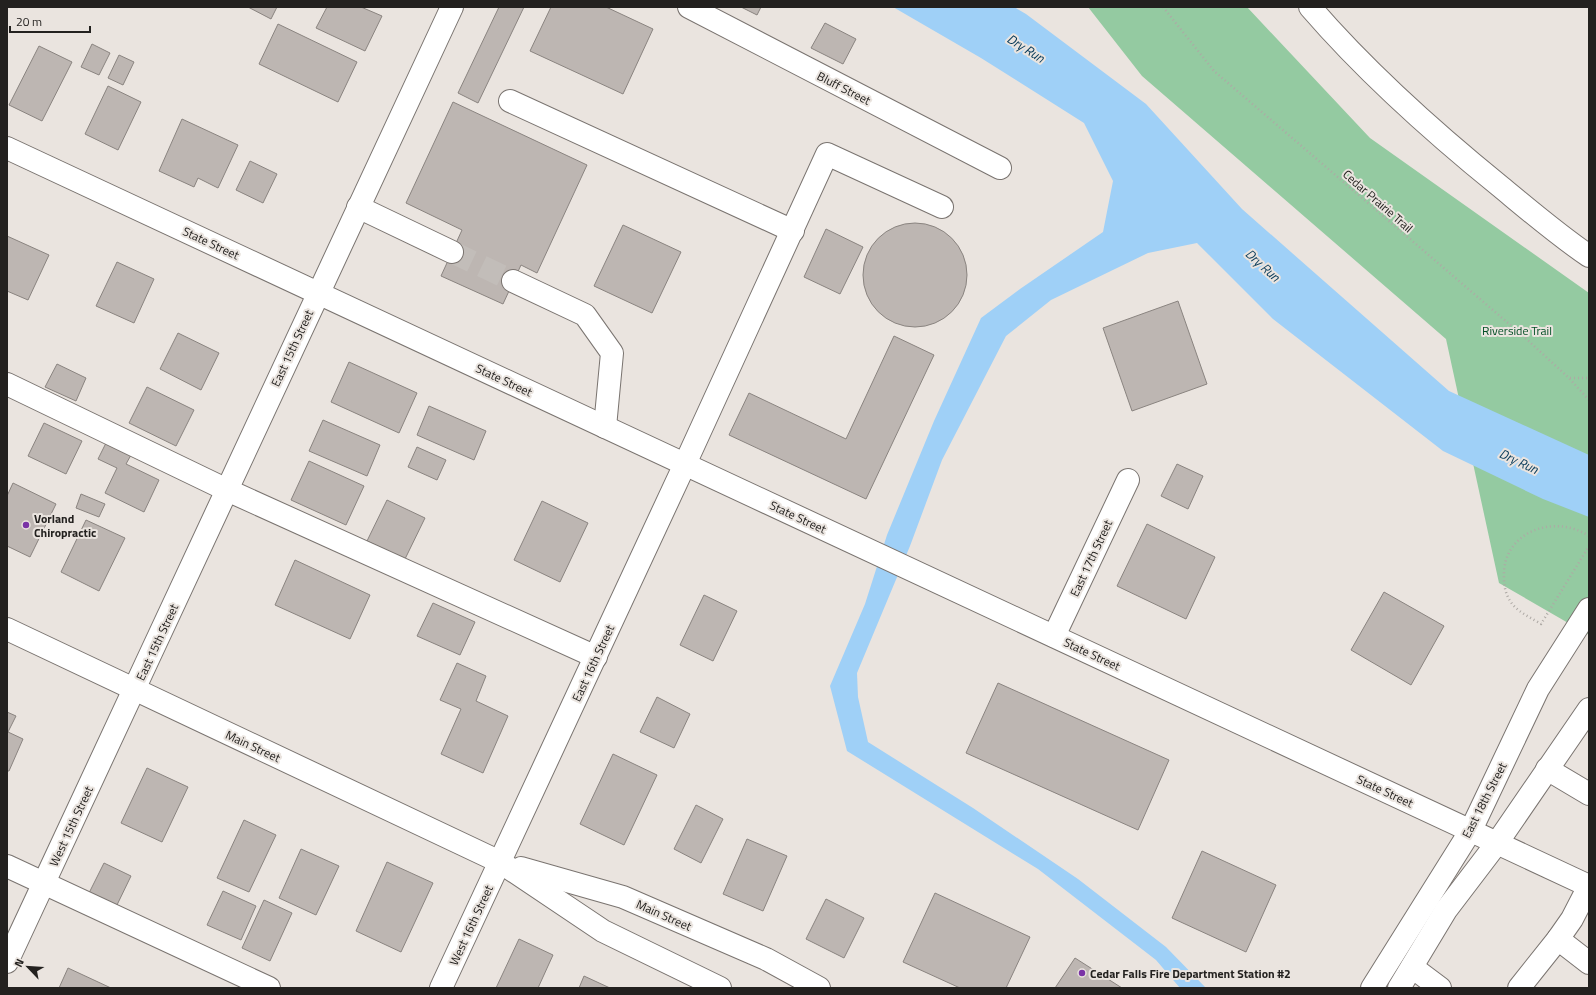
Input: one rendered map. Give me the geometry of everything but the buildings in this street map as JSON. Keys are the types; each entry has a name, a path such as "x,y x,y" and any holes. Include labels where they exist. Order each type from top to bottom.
{"main road":[{"name":"East 15th Street","path":"135,690 452,7"},
{"name":"Bluff Street","path":"689,7 1000,168"},
{"path":"1310,7 1334,35 1415,114 1569,243 1589,256"},
{"path":"510,101 792,231"},
{"name":"State Street","path":"7,148 1589,886"},
{"name":"East 16th Street","path":"500,862 827,154 942,207"},
{"path":"358,207 452,252"},
{"path":"513,281 585,315 612,353 605,427"},
{"path":"7,384 227,490 596,657"},
{"name":"East 17th Street","path":"1054,636 1128,480"},
{"name":"East 18th Street","path":"1372,988 1471,830 1538,689 1589,609"},
{"name":"Main Street","path":"7,629 500,862 603,931 720,988"},
{"name":"West 15th Street","path":"7,962 135,690"},
{"path":"1399,988 1446,910 1497,843 1589,709"},
{"path":"1548,769 1589,794"},
{"name":"Main Street","path":"500,862 623,897 766,959 819,988"},
{"name":"West 16th Street","path":"441,988 500,862"},
{"path":"7,866 269,988"},
{"path":"1519,988 1572,919 1589,886"},
{"path":"1558,939 1589,963"},
{"path":"1412,968 1440,988"}],"path":[{"name":"Cedar Prairie Trail","path":"1163,7 1214,71 1522,335 1569,378 1589,400"},
{"path":"1569,378 1589,378"},
{"path":"1589,536 1582,531 1558,525 1534,529 1514,543 1503,566 1504,590 1513,606 1541,624 1589,546"}],"green space":[{"name":"Riverside Trail","path":"1088,7 1247,7 1370,138 1589,293 1589,635 1499,583 1446,339 1142,76"}],"water":[{"name":"Dry Run","path":"893,7 1014,7 1026,14 1146,104 1242,209 1449,391 1589,455 1589,517 1543,499 1443,451 1273,319 1197,243 1148,253 1051,300 1006,336 942,460 910,546 857,673 858,697 868,742 973,808 1078,879 1166,947 1206,988 1180,988 1156,960 1038,869 847,751 830,686 865,604 887,535 934,421 981,318 1020,289 1103,232 1113,181 1084,123 981,58"}],"tunnel":[{"path":"452,252 513,281"}],"place":[{"name":"Vorland Chiropractic","path":"26,525"},
{"name":"Cedar Falls Fire Department Station #2","path":"1082,973"}]}
